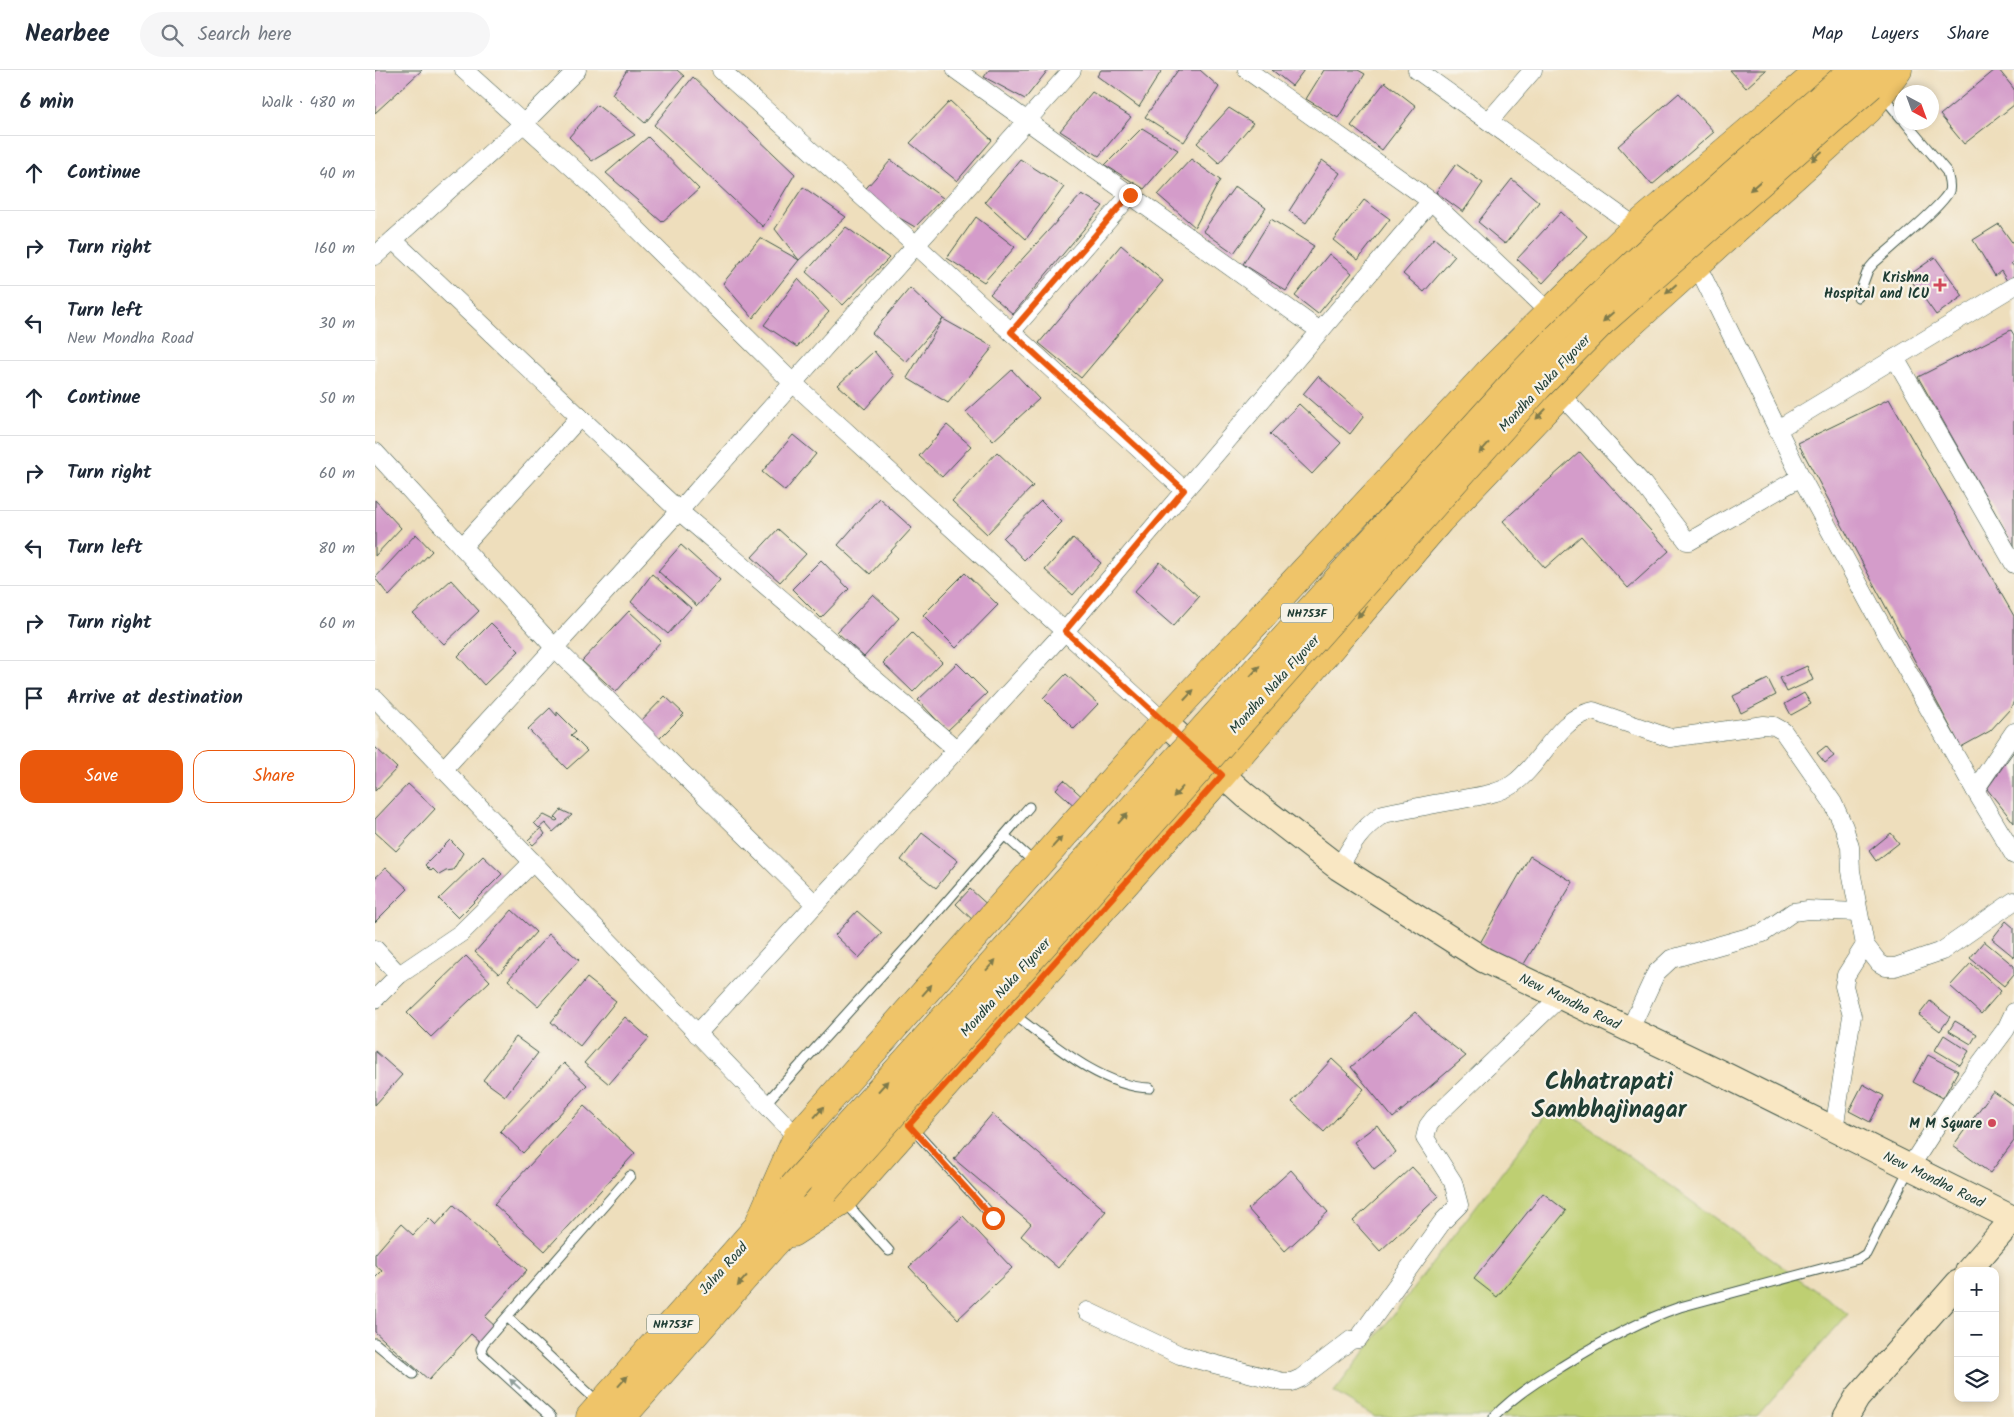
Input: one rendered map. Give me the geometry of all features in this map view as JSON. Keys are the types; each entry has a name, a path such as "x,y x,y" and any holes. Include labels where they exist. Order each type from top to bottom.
{"main road":[{"path":"765,1238 797,1137 1164,722 1490,371 1549,312 1636,227 1821,70"},
{"path":"833,1196 909,1125 1222,775 1440,520 1605,348 1868,110 1874,80 1898,70"},
{"name":"Mondha Naka Flyover","path":"765,1238 792,1188 1519,376 1567,326 1633,266 1874,80"},
{"name":"Mondha Naka Flyover","path":"765,1238 833,1196 1538,387 1603,321 1874,80"},
{"name":"Jalna Road","path":"605,1413 765,1238"}],"street":[{"path":"464,70 593,186 793,383 1164,722"},
{"path":"375,256 523,124 577,70"},
{"path":"721,70 1184,490"},
{"path":"956,70 1320,331"},
{"path":"443,770 679,511 1072,70"},
{"path":"1247,70 1431,201 1549,312"},
{"path":"1417,70 1636,227"},
{"path":"1489,121 1533,70"},
{"path":"1011,332 1130,195"},
{"path":"697,1034 1065,631 1431,201"},
{"path":"393,240 679,511 956,749"},
{"path":"1697,265 1801,476 1874,612 2014,855"},
{"path":"1777,428 2013,288"},
{"path":"1895,358 2014,564"},
{"path":"1560,394 1643,484 1687,541 1801,476"},
{"path":"462,547 580,417"},
{"path":"375,452 554,647 815,904"},
{"path":"375,698 797,1137"},
{"path":"1339,868 1355,838 1367,824 1383,814 1495,793 1512,785 1572,720 1584,713 1593,711 1670,738 1764,725 1774,726 1783,731 1833,803 1844,827 1850,847 1851,871 1865,945 1879,963 1886,967 1895,967 1942,951 2014,901"},
{"name":"New Mondha Road","path":"1164,722 1222,775 1339,868 1484,960 1630,1029 2014,1218"},
{"path":"1975,790 2014,732"},
{"path":"375,999 399,975 461,933 532,863"},
{"path":"1630,1029 1656,973 1671,959 1763,933 1793,912 1808,910 1858,912"},
{"path":"1834,1129 1852,1016 1844,986 1846,975 1865,945"},
{"path":"375,949 399,975"},
{"path":"1087,1312 1180,1355 1283,1382 1292,1382 1301,1378 1351,1340 1358,1339 1443,1221 1459,1205 1453,1182 1425,1138 1428,1126 1434,1118 1561,996"},
{"path":"1910,1167 1953,1100 2006,1029 2014,1012"},
{"path":"1972,1267 2014,1218"},
{"path":"1846,1417 1857,1398 1954,1288"}],"lane":[{"path":"1874,80 1894,108"},
{"path":"1858,297 1868,270 1873,263 1933,209 1949,191 1947,172 1912,130"},
{"path":"765,1104 1029,807"},
{"path":"1005,836 1038,865"},
{"path":"1010,1012 1069,1056 1113,1080 1135,1088 1150,1088"},
{"path":"909,1125 993,1218"},
{"path":"1494,1417 1501,1409 1537,1381 1577,1357 1656,1315 1858,1259 1866,1254 1910,1167"},
{"path":"551,1417 483,1355 481,1349 484,1343 630,1176"},
{"path":"833,1196 889,1250"},
{"path":"507,1317 605,1413"},
{"path":"375,1343 413,1374"}],"green space":[{"path":"1555,1103 1848,1314 1757,1417 1375,1417 1334,1392"}],"building":[{"path":"375,70 422,70 375,113"},
{"path":"627,70 677,70 684,76 645,123 612,94"},
{"path":"989,70 1048,70 1025,99 984,77"},
{"path":"1101,70 1162,70 1139,107 1097,76"},
{"path":"1178,70 1200,70 1219,87 1184,142 1145,117"},
{"path":"1272,70 1304,70 1292,86"},
{"path":"1324,70 1358,70 1365,74 1338,118 1306,99"},
{"path":"1730,70 1766,70 1746,88"},
{"path":"1995,70 1999,70 2014,89 2014,105 1964,144 1940,115"},
{"path":"693,77 795,174 763,227 654,125"},
{"path":"1385,82 1416,106 1382,150 1351,126"},
{"path":"1092,92 1131,117 1099,156 1060,131"},
{"path":"1679,93 1714,132 1652,185 1618,146"},
{"path":"950,101 992,140 957,181 910,143"},
{"path":"597,105 635,135 592,161 569,137"},
{"path":"1229,108 1253,123 1219,163 1197,143"},
{"path":"1142,128 1178,150 1144,189 1105,165"},
{"path":"648,137 699,189 662,222 606,173"},
{"path":"1020,159 1064,187 1026,239 985,202"},
{"path":"1191,159 1220,180 1195,227 1158,195"},
{"path":"891,160 943,198 915,227 860,195"},
{"path":"1322,160 1340,173 1306,223 1289,211"},
{"path":"1456,164 1483,183 1463,212 1436,192"},
{"path":"1512,179 1539,202 1505,244 1478,222"},
{"path":"1235,186 1266,208 1234,253 1203,231"},
{"path":"803,187 846,217 799,260 775,229"},
{"path":"1082,194 1103,206 1013,314 990,294"},
{"path":"1364,200 1390,219 1358,260 1333,240"},
{"path":"1561,212 1587,236 1543,283 1517,259"},
{"path":"976,217 1015,247 984,282 947,258"},
{"path":"1271,219 1314,246 1286,291 1243,264"},
{"path":"1999,224 2014,245 2014,261 2011,263 2014,267 2014,276 2007,281 2001,271 1995,276 1973,240"},
{"path":"846,227 889,258 843,305 806,272"},
{"path":"760,238 799,260 753,318 723,283"},
{"path":"1434,238 1455,256 1424,292 1403,274"},
{"path":"1121,245 1163,281 1081,378 1039,343"},
{"path":"1329,254 1352,273 1318,314 1295,296"},
{"path":"1935,257 1963,296 1936,315 1908,276"},
{"path":"798,279 829,312 797,347 764,325"},
{"path":"910,288 943,319 906,362 872,333"},
{"path":"943,319 993,347 948,403 907,378"},
{"path":"2011,330 2014,335 2014,546 1918,377"},
{"path":"874,351 894,376 865,409 838,385"},
{"path":"1012,370 1039,399 993,441 966,412"},
{"path":"1318,376 1364,416 1350,434 1303,394"},
{"path":"1889,399 2014,616 2014,701 2010,709 1990,731 1961,747 1798,443"},
{"path":"1299,404 1341,443 1312,474 1270,434"},
{"path":"947,425 971,446 942,477 919,456"},
{"path":"793,435 816,454 785,491 762,472"},
{"path":"997,452 1033,486 987,534 952,501"},
{"path":"1580,452 1669,551 1628,588 1581,536 1545,568 1503,521"},
{"path":"879,498 912,528 870,574 838,545"},
{"path":"375,500 401,528 375,556"},
{"path":"1041,501 1062,522 1024,560 1003,538"},
{"path":"778,529 806,554 780,582 752,557"},
{"path":"416,534 432,551 389,596 375,578"},
{"path":"1073,538 1101,563 1073,595 1045,570"},
{"path":"681,545 720,580 697,606 658,571"},
{"path":"821,560 849,589 821,618 792,589"},
{"path":"1160,562 1199,597 1173,626 1134,592"},
{"path":"965,573 998,605 956,648 923,615"},
{"path":"652,574 691,608 668,634 631,602"},
{"path":"451,580 479,611 444,644 413,614"},
{"path":"873,594 899,618 864,657 837,632"},
{"path":"629,611 661,641 616,692 582,661"},
{"path":"491,623 519,651 484,685 458,656"},
{"path":"912,633 942,662 913,692 883,663"},
{"path":"957,663 987,693 947,731 918,700"},
{"path":"1807,666 1813,680 1787,692 1780,678"},
{"path":"1066,674 1098,704 1074,729 1043,698"},
{"path":"1768,679 1776,695 1741,713 1733,696"},
{"path":"1804,693 1811,704 1791,715 1785,704"},
{"path":"665,696 684,714 655,743 637,725"},
{"path":"550,708 557,716 557,712 576,731 571,735 587,751 567,769 528,729"},
{"path":"1826,746 1834,756 1825,763 1817,753"},
{"path":"375,747 397,768 375,791"},
{"path":"2014,751 2014,823 1987,789"},
{"path":"1064,780 1087,801 1079,810 1056,789"},
{"path":"408,784 435,809 396,851 375,832 375,819"},
{"path":"561,810 572,815 553,832 545,823 539,828 534,823 544,815 556,821 558,820 555,817"},
{"path":"541,828 545,834 533,845 528,840"},
{"path":"922,833 958,861 936,888 901,860"},
{"path":"1891,833 1899,843 1876,861 1869,851"},
{"path":"450,840 463,853 453,870 439,875 425,865"},
{"path":"483,856 502,874 458,918 439,899"},
{"path":"1530,856 1573,882 1521,969 1480,943"},
{"path":"386,868 408,889 375,922 375,878"},
{"path":"970,889 992,909 977,924 956,904"},
{"path":"512,910 536,932 499,974 475,952"},
{"path":"857,911 882,933 859,958 835,935"},
{"path":"2006,921 2014,928 2014,957 1992,939"},
{"path":"549,934 579,960 538,1006 508,980"},
{"path":"1984,941 2014,966 2014,974 2004,986 1970,958"},
{"path":"466,956 490,981 431,1037 407,1013"},
{"path":"1971,963 2001,991 1981,1014 1950,986"},
{"path":"587,978 616,1001 580,1046 551,1022"},
{"path":"1930,1001 1950,1017 1940,1031 1919,1015"},
{"path":"1415,1012 1432,1030 1466,1056 1393,1118 1351,1067"},
{"path":"625,1017 649,1038 609,1084 584,1063"},
{"path":"1955,1021 1977,1034 1971,1044 1949,1031"},
{"path":"1944,1035 1969,1051 1960,1065 1935,1050"},
{"path":"516,1037 538,1053 505,1096 483,1080"},
{"path":"375,1051 402,1075 375,1105"},
{"path":"1928,1055 1958,1071 1943,1098 1913,1082"},
{"path":"1332,1059 1364,1089 1324,1132 1292,1102"},
{"path":"564,1063 587,1085 523,1153 500,1131"},
{"path":"1863,1084 1884,1096 1870,1122 1849,1111"},
{"name":"M M Square","path":"1993,1091 2014,1106 2014,1141 1990,1173 1953,1146"},
{"path":"584,1106 635,1153 545,1251 494,1204"},
{"path":"992,1114 1106,1211 1058,1268 1021,1236 1031,1224 954,1159"},
{"path":"1377,1125 1396,1152 1374,1169 1354,1142"},
{"path":"1412,1167 1439,1196 1380,1251 1353,1221"},
{"path":"1291,1170 1328,1212 1285,1251 1248,1209"},
{"path":"1543,1193 1566,1211 1497,1297 1474,1279"},
{"path":"454,1205 527,1270 485,1317 496,1327 481,1343 471,1334 429,1380 375,1332 375,1278 382,1271 375,1265 375,1254 401,1224 413,1235 429,1218 436,1225"},
{"path":"963,1216 1012,1268 958,1319 909,1267"}],"place":[{"name":"Krishna Hospital and ICU","path":"1940,285"},
{"name":"M M Square","path":"1992,1123"}],"district":[{"name":"Chhatrapati Sambhajinagar","path":"1609,1095"}],"route":[{"path":"993,1218 909,1125 1222,775 1065,631 1184,490 1011,332 1130,195"}]}
